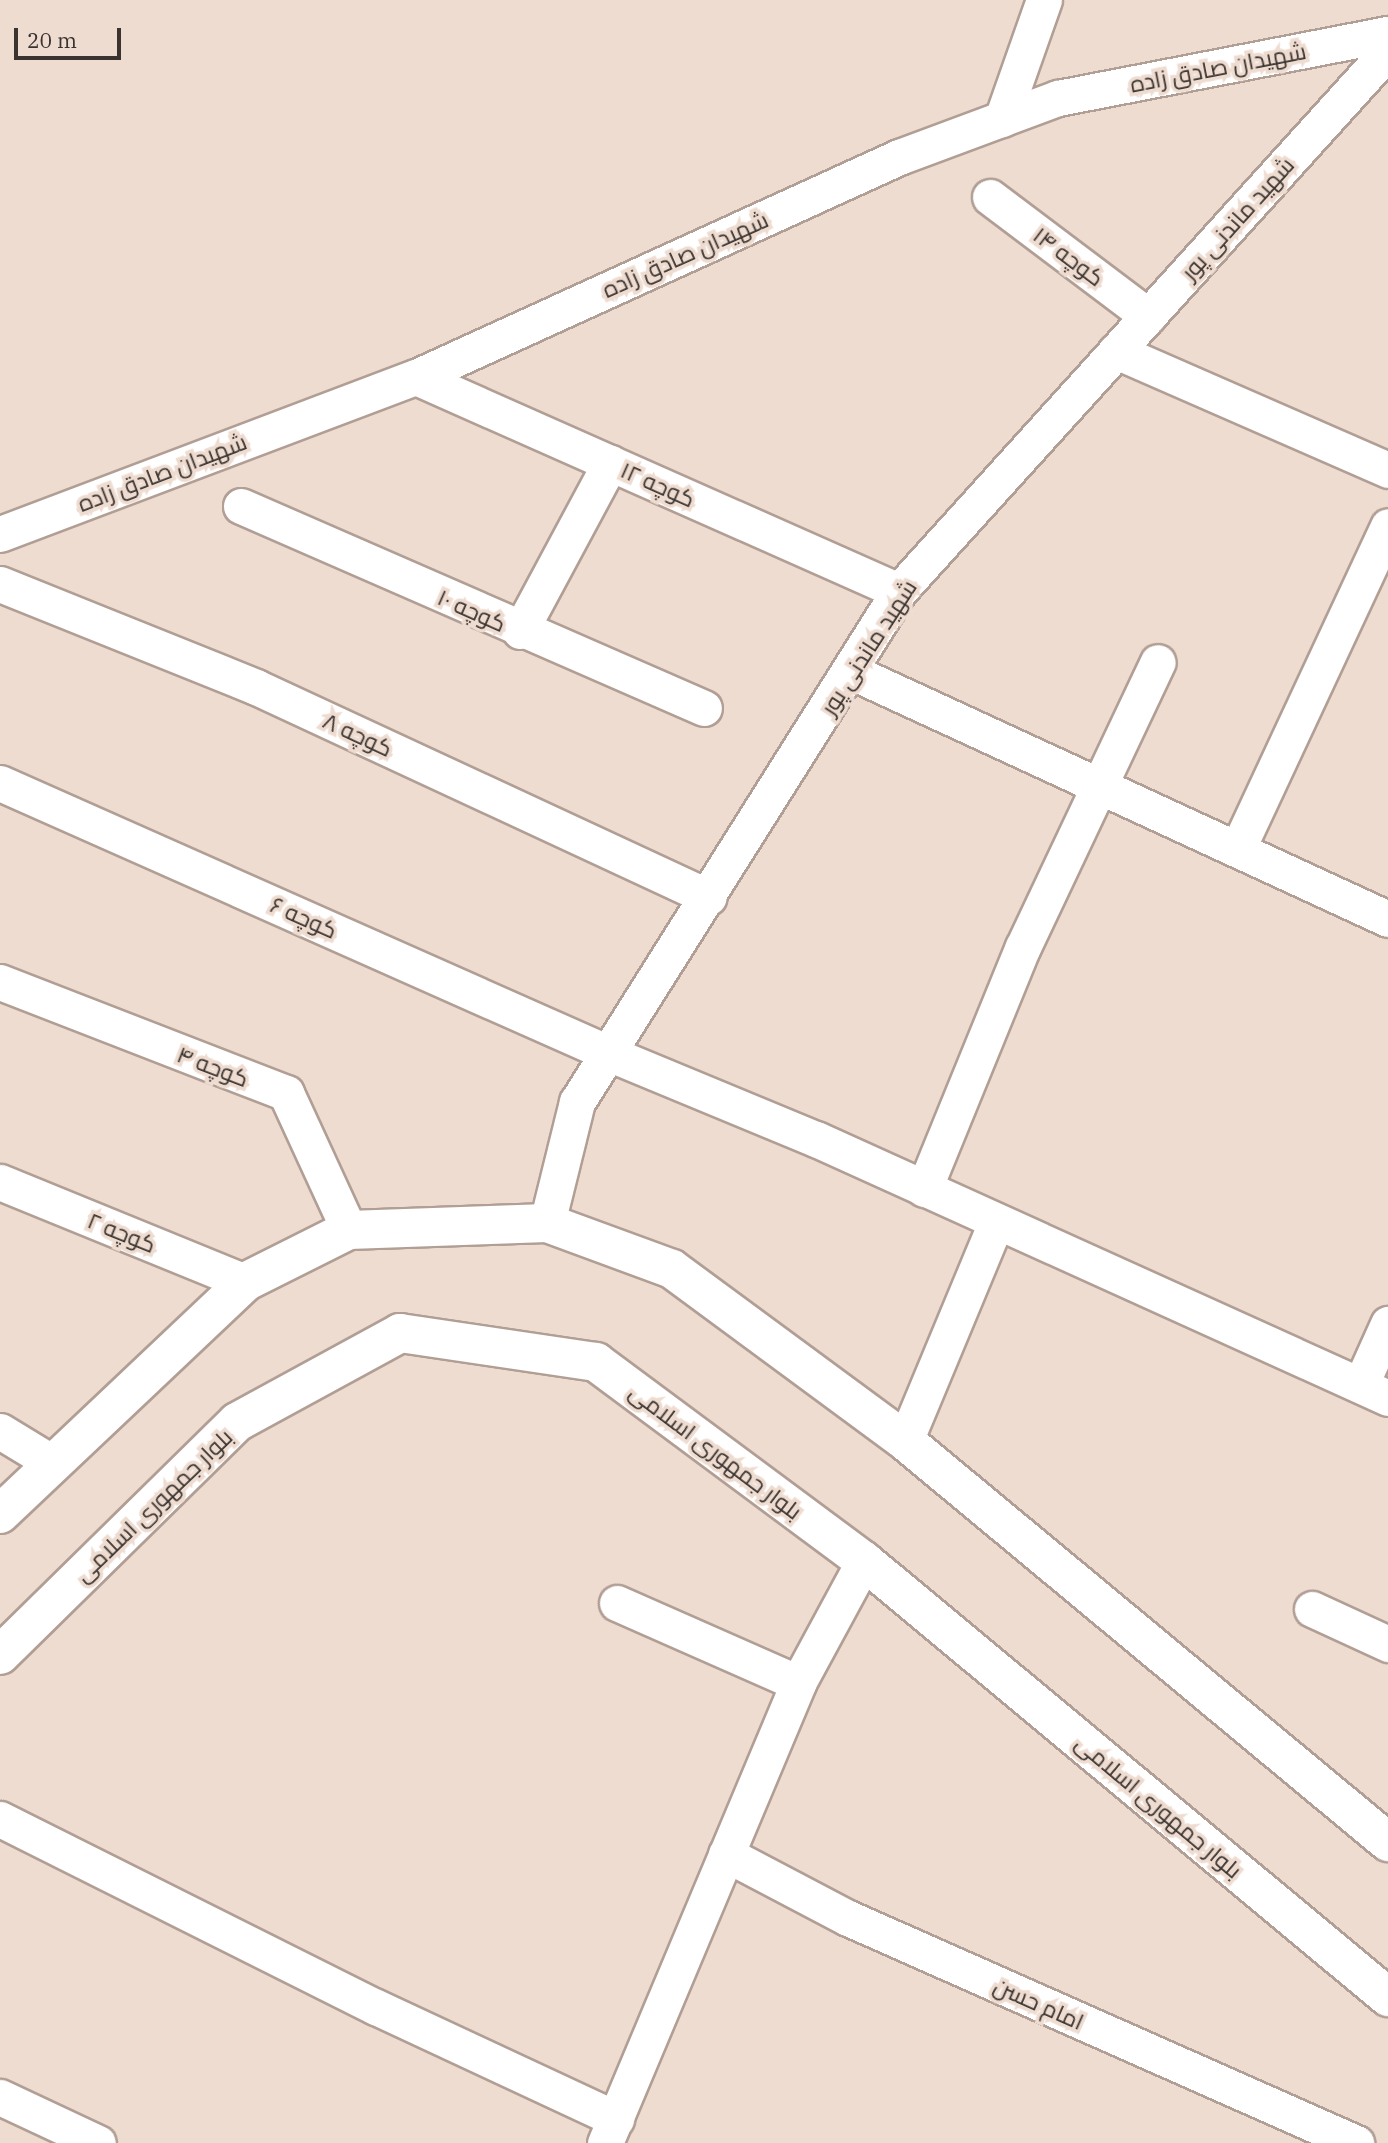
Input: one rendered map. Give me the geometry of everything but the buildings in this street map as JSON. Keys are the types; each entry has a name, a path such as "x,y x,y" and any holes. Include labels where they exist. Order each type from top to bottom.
{"main road":[{"path":"0,1514 51,1462 245,1282 349,1230 547,1223 672,1269 905,1441 1388,1842"},
{"name":"بلوار جمهوری اسلامی","path":"0,1654 237,1422 400,1333 596,1362 864,1561 1388,1997"}],"street":[{"path":"1002,119 1044,0"},
{"name":"شهیدان صادق زاده","path":"0,534 416,377 900,157 1058,98 1388,34"},
{"name":"شهید ماندنی پور","path":"547,1223 576,1102 709,897 900,591 1388,51"},
{"name":"کوچه ۱۴","path":"990,197 1148,316"},
{"path":"1116,351 1388,470"},
{"name":"کوچه ۱۲","path":"416,377 900,591"},
{"path":"520,631 610,463"},
{"name":"کوچه ۱۰","path":"241,506 520,631 704,708"},
{"path":"1238,848 1388,526"},
{"name":"کوچه ۸","path":"0,584 256,687 709,897"},
{"path":"924,1189 1023,947 1158,662"},
{"path":"850,671 1387,915"},
{"name":"کوچه ۶","path":"0,783 608,1053 924,1189 1375,1391"},
{"name":"کوچه ۴","path":"0,982 286,1093 349,1230"},
{"name":"کوچه ۲","path":"0,1182 245,1282"},
{"path":"905,1441 996,1222"},
{"path":"1375,1391 1388,1324"},
{"path":"0,1432 51,1462"},
{"path":"0,1819 376,2007 610,2131 798,1683 864,1561"},
{"path":"617,1602 798,1683"},
{"path":"1312,1609 1388,1644"},
{"name":"امام حسن","path":"726,1854 848,1918 1356,2143"},
{"path":"0,2097 98,2143"}]}
